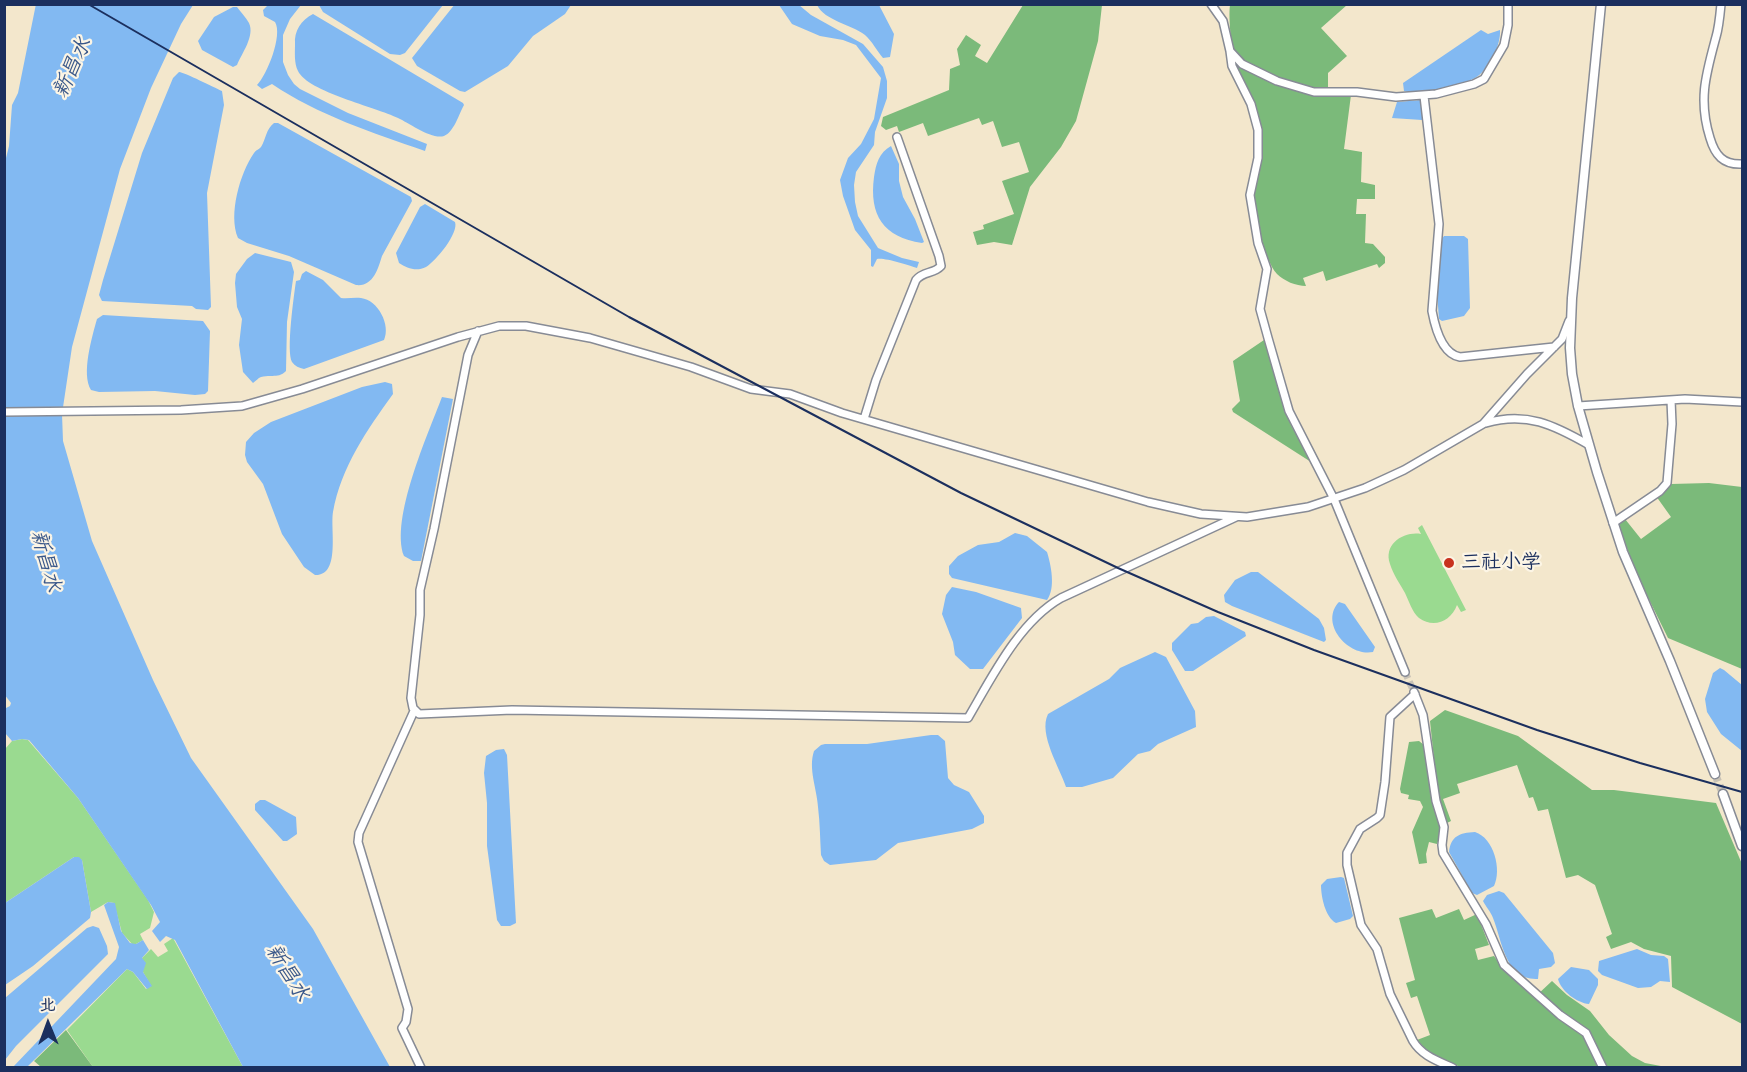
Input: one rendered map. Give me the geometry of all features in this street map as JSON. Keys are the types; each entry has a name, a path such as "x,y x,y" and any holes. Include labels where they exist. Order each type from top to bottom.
{"street":[{"path":"1211,4 1223,21 1232,66 1251,104 1258,130 1258,158 1250,195 1258,243 1267,270 1260,309 1289,411 1334,499 1405,672"},
{"path":"1230,51 1240,63 1277,81 1314,92 1357,92 1396,97 1424,96 1474,84 1484,79 1504,45 1508,25 1508,4"},
{"path":"1601,4 1571,316 1570,360 1578,406 1613,523 1629,568 1670,661 1715,774"},
{"path":"1721,4 1717,36 1704,84 1705,121 1717,155 1731,164 1743,164"},
{"path":"1424,96 1438,215 1432,311 1446,351 1460,357 1554,347"},
{"path":"864,419 876,380 916,280 922,274 937,270 941,266 897,137"},
{"path":"1483,424 1562,339 1571,316"},
{"path":"4,412 217,408 253,404 478,331 499,326 526,326 590,338 691,367 751,389 790,394 864,419 1148,502 1201,514 1236,517 1274,514 1334,499 1386,479 1483,424 1508,418 1533,420 1554,426 1589,445"},
{"path":"421,1068 402,1028 406,1022 408,1009 358,842 359,833 414,711 411,698 420,615 420,590 468,355 478,331"},
{"path":"1578,406 1671,400 1743,402"},
{"path":"1613,523 1660,491 1667,483 1672,424 1671,400"},
{"path":"414,711 419,714 512,710 968,718 998,667 1030,622 1046,607 1236,517"},
{"path":"1453,1068 1423,1053 1413,1041 1390,994 1377,949 1361,925 1347,865 1347,853 1360,829 1380,815 1390,717 1414,693 1425,723 1436,801 1444,827 1443,853 1486,924 1504,965 1560,1015 1586,1034 1603,1068"},
{"path":"1723,794 1743,846"}],"green space":[{"path":"1023,5 1102,5 1098,41 1076,121 1061,147 1030,187 1012,245 994,242 977,245 973,232 984,229 983,225 1014,214 1002,181 1029,172 1019,142 1002,147 993,121 982,125 979,118 928,136 923,123 899,132 897,126 886,130 881,126 883,117 949,90 950,69 960,65 957,49 966,35 981,45 975,56 987,63"},
{"path":"1230,5 1347,5 1321,28 1347,56 1328,73 1328,96 1351,95 1344,149 1362,152 1361,182 1375,185 1375,199 1357,199 1356,214 1366,214 1365,243 1373,244 1385,257 1385,263 1379,268 1377,264 1326,281 1323,271 1303,278 1306,286 1287,281 1272,267 1263,245 1255,195 1263,139 1261,125 1237,70 1231,36"},
{"path":"1264,340 1291,425 1311,462 1233,412 1232,409 1240,401 1233,361"},
{"path":"1709,483 1742,487 1742,669 1668,638 1635,571 1619,525 1625,519 1641,539 1671,517 1656,496 1671,484"},
{"path":"1422,525 1466,610 1461,612 1457,605 1451,615 1436,623 1425,621 1414,613 1393,571 1389,557 1396,540 1408,535 1421,534 1418,528"},
{"path":"1445,710 1518,736 1592,790 1614,790 1716,803 1742,864 1742,1024 1672,987 1671,956 1644,949 1631,942 1611,949 1606,937 1612,934 1595,885 1578,875 1566,878 1548,809 1538,811 1533,797 1529,798 1517,765 1457,784 1460,793 1443,799 1451,821 1445,824 1439,807 1430,721"},
{"path":"28,740 78,798 148,900 154,912 150,928 140,934 143,940 132,944 122,933 114,903 108,902 91,912 82,860 74,857 5,903 5,749 12,741"},
{"path":"1419,741 1424,745 1442,831 1437,844 1429,842 1426,854 1427,863 1419,864 1412,832 1423,807 1420,801 1408,799 1409,795 1401,793 1400,789 1409,742"},
{"path":"1432,909 1436,918 1459,909 1464,920 1477,914 1489,945 1475,949 1478,960 1494,956 1504,970 1536,996 1552,981 1590,1011 1609,1035 1632,1056 1645,1063 1666,1067 1460,1067 1428,1052 1417,1040 1430,1035 1417,996 1411,998 1406,983 1415,980 1399,918"},
{"path":"173,938 243,1067 93,1067 67,1030 127,969 133,972 146,989 151,986 143,972 142,958 151,949 158,957 168,951 164,944"},
{"path":"66,1030 93,1067 41,1067 34,1061"}],"water":[{"name":"新昌水","path":"36,4 193,5 181,24 151,88 120,169 72,347 62,414 63,441 92,541 153,680 191,758 313,929 390,1067 243,1067 175,940 166,936 160,942 152,931 160,922 151,905 78,798 29,740 12,741 5,733 4,709 11,703 4,694 4,166 9,146 12,105 18,93"},
{"path":"319,4 443,5 405,53 400,55 390,54 323,12"},
{"path":"455,4 571,5 565,14 533,36 508,66 465,92 417,66 412,58"},
{"path":"268,5 301,5 290,19 283,35 283,62 294,84 348,113 427,144 425,151 327,114 272,84 262,89 257,85 269,64 277,36 275,22 264,16 263,10"},
{"path":"779,5 799,5 811,15 863,44 883,67 887,81 887,98 875,132 874,145 856,172 855,202 858,216 878,248 919,262 917,268 880,259 877,259 873,267 871,266 871,250 855,230 843,196 840,180 848,158 861,144 874,119 881,78 856,45 820,36 792,24"},
{"path":"817,5 879,5 894,34 890,57 883,58 865,35 832,19"},
{"path":"237,7 248,21 250,33 237,65 233,67 202,50 198,41 214,17"},
{"path":"313,14 463,103 451,131 444,136 433,136 398,118 328,92 304,79 296,65 295,39 299,26"},
{"path":"1481,30 1488,34 1500,30 1500,36 1494,55 1478,76 1442,90 1404,91 1403,83"},
{"path":"179,72 222,91 224,105 207,193 211,307 208,310 196,309 192,306 102,301 99,295 103,280 142,153 173,78"},
{"path":"1421,100 1423,102 1422,120 1392,118 1397,102"},
{"path":"274,123 278,123 411,197 412,201 376,271 367,283 356,285 289,256 238,238 234,218 240,183 249,161 261,147"},
{"path":"891,146 899,164 899,181 903,197 915,219 924,242 922,243 897,236 888,230 877,213 873,190 876,167 881,155"},
{"path":"425,204 455,222 454,233 446,246 426,267 412,269 399,263 396,253 420,207"},
{"path":"1444,236 1464,236 1468,239 1470,308 1464,316 1442,321 1439,319 1437,293 1440,241"},
{"path":"255,253 291,262 294,272 287,322 286,371 277,376 261,377 253,383 243,372 239,345 242,319 237,307 235,283 236,274 247,259"},
{"path":"306,271 323,280 341,298 361,298 373,303 382,314 386,327 384,340 304,369 294,365 290,356 290,347 296,281 300,280"},
{"path":"103,315 203,321 210,331 208,391 205,394 195,395 155,391 99,392 91,390 87,375 88,355 97,319"},
{"path":"385,382 392,384 393,394 356,450 342,480 333,512 331,560 323,573 315,575 304,567 282,534 263,484 247,462 246,442 254,433 271,422 362,387"},
{"path":"442,397 453,399 421,561 413,561 404,556 401,540 402,521 412,476"},
{"path":"1015,533 1027,536 1047,552 1052,583 1047,600 952,578 949,574 949,566 958,556 978,545 999,542"},
{"path":"1251,572 1258,572 1319,619 1324,628 1326,640 1324,642 1225,602 1224,595 1235,580"},
{"path":"952,587 976,592 1021,608 1022,618 983,669 970,669 955,655 953,642 942,614 946,595"},
{"path":"1339,602 1345,604 1375,647 1373,652 1354,649 1339,637 1332,619"},
{"path":"1214,616 1245,632 1246,636 1193,671 1185,671 1172,650 1172,643 1191,624"},
{"path":"1155,652 1166,657 1195,711 1196,727 1158,744 1150,751 1138,754 1113,778 1082,787 1066,787 1048,741 1046,722 1048,714 1109,679 1120,668"},
{"path":"1720,668 1742,685 1742,751 1721,734 1707,712 1705,699 1713,673"},
{"path":"938,735 945,741 948,778 954,785 969,792 984,816 984,823 972,829 898,843 876,860 830,865 824,861 821,855 819,813 812,772 814,751 825,744 867,744"},
{"path":"504,749 507,755 516,923 510,926 501,926 497,920 487,846 484,773 486,756 496,750"},
{"path":"260,800 265,800 296,817 297,834 283,841 255,810 255,804"},
{"path":"1475,832 1487,841 1497,863 1494,886 1477,895 1472,893 1449,852 1457,836"},
{"path":"74,857 82,860 91,912 90,918 33,966 5,985 5,903"},
{"path":"1344,878 1353,916 1336,923 1326,911 1321,885 1327,879"},
{"path":"1499,891 1504,893 1553,953 1555,963 1551,967 1539,969 1538,979 1527,978 1518,973 1506,957 1492,916 1483,901 1487,895"},
{"path":"108,902 115,903 121,931 130,943 136,944 143,940 149,950 142,958 146,963 143,972 152,986 147,989 133,972 127,969 28,1066 13,1067 116,959 119,947 104,905"},
{"path":"93,926 99,928 108,954 16,1046 5,1060 5,998 87,928"},
{"path":"1637,949 1668,959 1670,982 1660,981 1651,987 1638,988 1602,975 1598,971 1599,961"},
{"path":"1571,967 1589,970 1598,979 1598,985 1589,1004 1570,996 1562,988 1558,979"}],"tunnel":[{"path":"1405,672 1414,692"},
{"path":"1715,774 1723,794"}],"railway":[{"path":"88,4 629,317 961,493 1118,568 1218,612 1314,650 1537,730 1742,792"}],"place":[{"name":"三社小学","path":"1449,563"}]}
